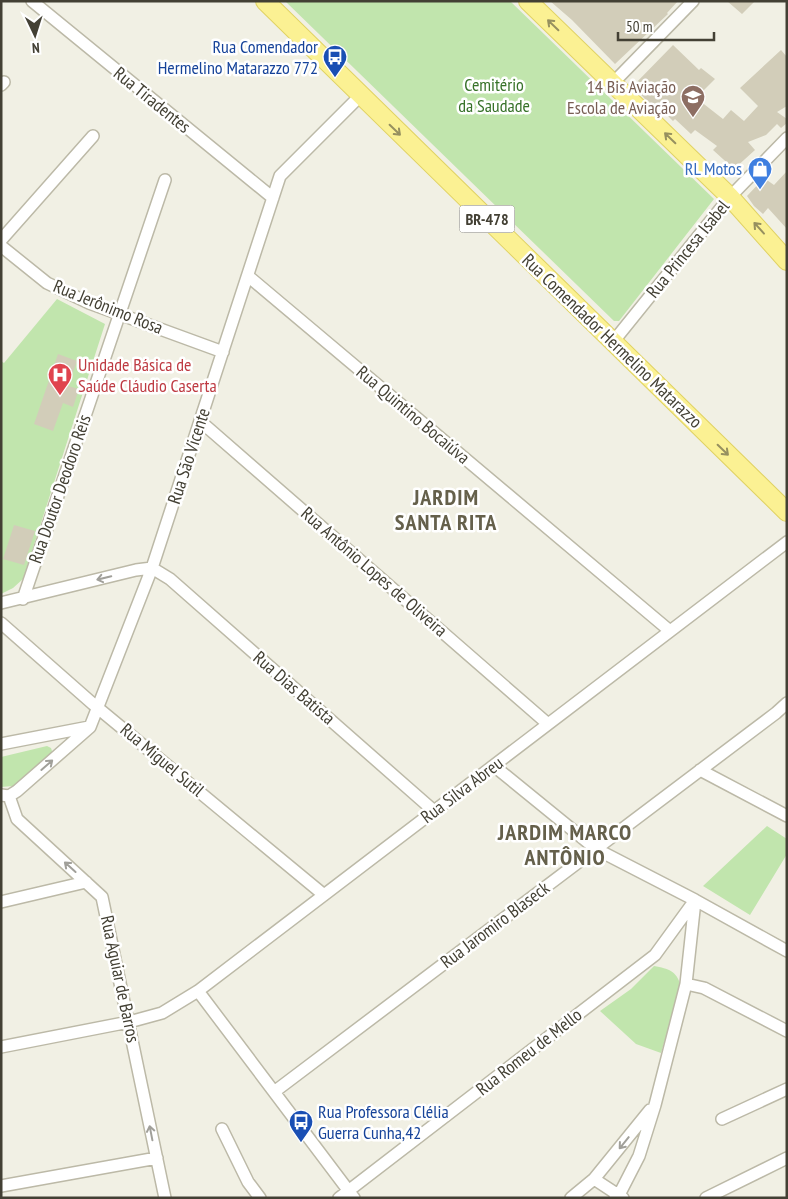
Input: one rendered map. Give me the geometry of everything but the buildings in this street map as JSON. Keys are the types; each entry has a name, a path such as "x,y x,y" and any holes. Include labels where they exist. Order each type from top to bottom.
{"main road":[{"name":"Rua Comendador Hermelino Matarazzo","path":"265,1 787,512"},
{"path":"528,1 730,196 787,260"}],"street":[{"name":"Rua Tiradentes","path":"32,1 273,198"},
{"path":"613,83 693,1"},
{"name":"Rua São Vicente","path":"90,727 152,568 280,176 360,96"},
{"path":"1,240 93,136"},
{"name":"Rua Princesa Isabel","path":"614,342 730,196 787,138"},
{"name":"Rua Doutor Deodoro Reis","path":"23,598 165,180"},
{"name":"Rua Jerônimo Rosa","path":"1,246 47,283 89,303 223,352"},
{"name":"Rua Quintino Bocaiúva","path":"248,276 670,631"},
{"name":"Rua Antônio Lopes de Oliveira","path":"200,421 548,724"},
{"name":"Rua Silva Abreu","path":"1,1047 129,1022 162,1012 198,991 787,542"},
{"path":"1,603 136,570 152,568"},
{"name":"Rua Dias Batista","path":"152,568 170,580 434,811"},
{"name":"Rua Miguel Sutil","path":"1,623 98,708 324,895"},
{"name":"Rua Jaromiro Blaseck","path":"274,1092 787,703"},
{"path":"1,744 90,727"},
{"path":"5,795 18,791 90,727"},
{"path":"52,734 63,738 65,742 61,752"},
{"path":"494,766 596,849 695,900 787,951"},
{"path":"700,770 787,816"},
{"name":"Rua Aguiar de Barros","path":"5,795 17,818 102,897 165,1198"},
{"path":"1,902 86,882"},
{"path":"594,1179 619,1197 639,1156 655,1105 686,984 695,900"},
{"name":"Rua Romeu de Mello","path":"339,1198 351,1194 655,955 695,900"},
{"path":"686,984 704,988 787,1031"},
{"path":"198,991 351,1194"},
{"path":"722,1119 787,1089"},
{"path":"571,1198 594,1179 655,1105"},
{"path":"222,1129 248,1182 260,1198"},
{"path":"1,1186 157,1158"},
{"path":"706,1198 787,1158"}],"green space":[{"name":"Cemitério da Saudade","path":"285,1 510,1 714,199 619,321 614,321"},
{"path":"57,299 105,324 23,579 13,588 1,594 1,361 4,363"},
{"path":"47,746 51,748 51,755 13,786 1,787 1,757"},
{"path":"767,826 787,839 787,854 750,915 703,886"},
{"path":"654,966 674,973 681,986 661,1053 636,1044 600,1011 631,989"}],"place":[{"name":"Rua Comendador Hermelino Matarazzo 772","path":"335,78"},
{"name":"14 Bis Aviação Escola de Aviação","path":"693,118"},
{"name":"RL Motos","path":"760,190"},
{"name":"Unidade Básica de Saúde Cláudio Caserta","path":"60,396"},
{"name":"Rua Professora Clélia Guerra Cunha,42","path":"301,1143"}],"district":[{"name":"JARDIM SANTA RITA","path":"446,510"},
{"name":"JARDIM MARCO ANTÔNIO","path":"565,844"}]}
